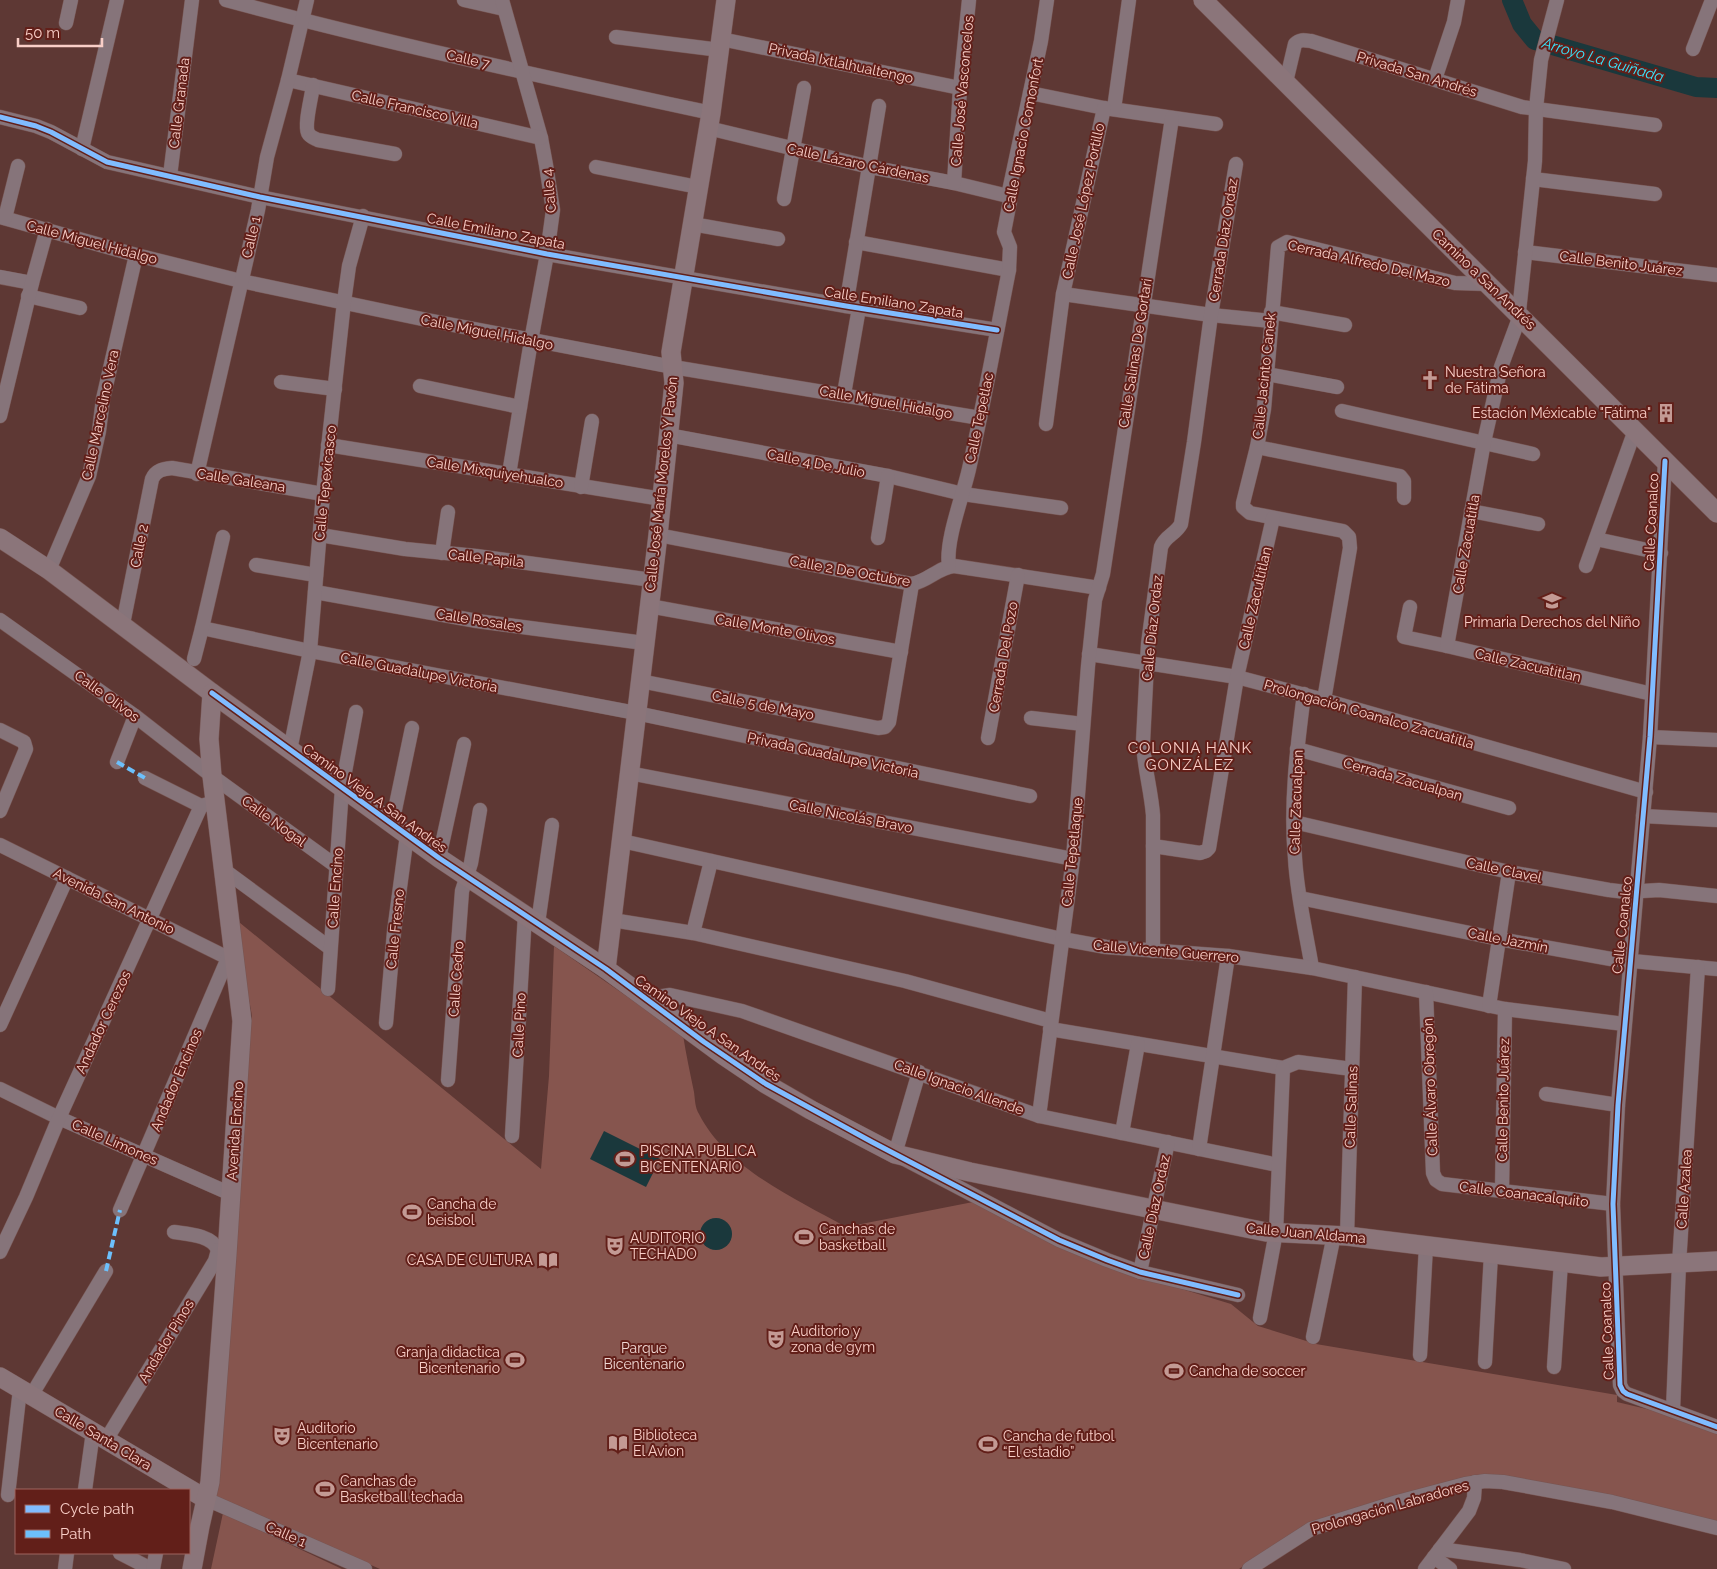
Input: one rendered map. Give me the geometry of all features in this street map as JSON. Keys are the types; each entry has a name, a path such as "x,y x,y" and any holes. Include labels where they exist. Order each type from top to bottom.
{"street":[{"path":"66,23 71,0"},
{"path":"82,149 117,0"},
{"name":"Calle Granada","path":"170,176 192,0"},
{"name":"Calle 7","path":"226,0 709,120"},
{"name":"Calle 1","path":"197,474 218,391 267,156 307,0"},
{"path":"464,0 503,5"},
{"name":"Calle José María Morelos Y Pavón","path":"606,969 662,499 674,383 671,352 721,45 726,0"},
{"name":"Calle José Vasconcelos","path":"954,183 960,88 969,0"},
{"name":"Calle Ignacio Comonfort","path":"1009,270 1010,247 1004,232 1010,201 1008,196 1041,41 1047,0"},
{"name":"Calle José López Portillo","path":"1046,424 1063,294 1109,108 1129,0"},
{"name":"Camino a San Andrés","path":"1203,0 1717,513"},
{"path":"1435,79 1454,22 1458,0"},
{"path":"1484,442 1501,366 1517,328 1533,179 1536,109 1542,52 1557,0"},
{"path":"1693,49 1712,0"},
{"name":"Calle 4","path":"503,5 540,138 548,173 553,210 509,474"},
{"name":"Privada Ixtlalhualtengo","path":"616,37 721,45 960,88"},
{"name":"Privada San Andrés","path":"1286,82 1295,44 1298,41 1311,41 1522,106 1655,125"},
{"name":"Calle Francisco Villa","path":"288,80 540,138"},
{"path":"313,85 307,126 312,137 318,140 395,154"},
{"path":"784,199 804,88"},
{"path":"1030,93 1109,108 1216,124"},
{"path":"844,394 856,242 879,106"},
{"name":"Calle Emiliano Zapata","path":"0,117 36,126 51,132 107,162 260,196 547,254 997,330"},
{"name":"Calle Salinas De Gortari","path":"1099,588 1103,574 1172,118"},
{"name":"Calle Lázaro Cárdenas","path":"709,120 793,149 1008,196"},
{"name":"Cerrada Díaz Ordaz","path":"1211,315 1236,164"},
{"path":"3,218 18,166"},
{"path":"596,167 698,187"},
{"path":"1533,179 1655,194"},
{"name":"Calle Tepexicasco","path":"290,750 310,651 323,494 344,302 349,266 363,216"},
{"name":"Calle Miguel Hidalgo","path":"3,218 136,255 241,281 530,341 672,367 980,418"},
{"path":"692,224 778,239"},
{"path":"0,416 46,229"},
{"path":"856,242 1009,270"},
{"name":"Cerrada Alfredo Del Mazo","path":"1280,244 1287,242 1455,283 1488,284"},
{"name":"Calle Jacinto Canek","path":"1273,518 1250,513 1243,507 1243,498 1263,416 1276,251 1280,244"},
{"name":"Calle Benito Juárez","path":"1525,252 1717,275"},
{"name":"Calle Marcelino Vera","path":"49,570 89,476 99,431 103,399 136,255"},
{"name":"Calle Tepetlac","path":"949,566 949,547 980,418 1009,270"},
{"path":"0,277 80,308"},
{"path":"1063,294 1211,315 1271,316 1345,325"},
{"name":"Calle Díaz Ordaz","path":"1153,951 1154,815 1152,795 1144,761 1150,624 1161,547 1165,539 1177,531 1181,524 1211,315"},
{"path":"1267,374 1337,387"},
{"path":"281,382 335,389"},
{"path":"420,386 520,407"},
{"path":"1342,411 1533,454"},
{"path":"581,486 592,421"},
{"path":"1586,566 1635,430"},
{"name":"Calle 4 De Julio","path":"668,435 888,476 963,494 1061,508"},
{"name":"Calle Zacuatitla","path":"1448,646 1484,442"},
{"name":"Calle Mixquiyehualco","path":"328,445 662,499"},
{"path":"1256,447 1400,476 1404,482 1404,498"},
{"name":"Calle Coanalco","path":"1665,461 1650,737 1629,960 1618,1104 1613,1204 1620,1385 1627,1394 1673,1410"},
{"name":"Calle Galeana","path":"159,470 172,468 197,474 323,494"},
{"name":"Calle 2","path":"123,624 152,478 159,470"},
{"path":"878,538 888,476"},
{"path":"1471,511 1538,524"},
{"path":"442,554 448,512"},
{"path":"1273,518 1343,531 1349,537 1350,548 1324,700"},
{"name":"Calle Zacultitlan","path":"1153,846 1200,853 1209,848 1237,677 1273,518"},
{"name":"Calle Papila","path":"320,535 442,554 476,556 652,580"},
{"name":"Calle 2 De Octubre","path":"658,535 912,584 925,580 949,566"},
{"path":"194,659 223,536"},
{"name":"Camino Viejo A San Andrés","path":"0,538 49,570 123,624 212,693 438,858 606,969 723,1055 766,1084 811,1110 1059,1240 1140,1272 1238,1295"},
{"path":"1596,539 1661,554"},
{"path":"256,565 316,576"},
{"path":"949,566 961,566 1099,588"},
{"name":"Cerrada Del Pozo","path":"988,738 1018,575"},
{"path":"901,652 912,584"},
{"name":"Calle Tepetlaque","path":"1039,1116 1073,859 1089,654 1095,600 1099,588"},
{"name":"Calle Rosales","path":"314,592 477,621 644,643"},
{"name":"Calle Monte Olivos","path":"649,606 901,652"},
{"name":"Calle Zacuatitlan","path":"1410,608 1404,637 1652,694"},
{"name":"Calle Olivos","path":"0,620 136,716 212,776"},
{"name":"Calle Guadalupe Victoria","path":"202,628 310,651 636,713"},
{"name":"Calle 5 de Mayo","path":"640,681 868,726 885,727 890,722 901,652"},
{"name":"Prolongación Coanalco Zacuatitla","path":"1089,654 1237,677 1304,694 1646,792"},
{"name":"Avenida Encino","path":"192,1569 210,1482 223,1252 231,1194 242,1021 232,960 224,870 208,804 212,776 209,739 212,693"},
{"name":"Calle Zacualpan","path":"1304,694 1297,749 1294,822 1295,860 1312,968"},
{"name":"Calle Encino","path":"328,989 342,788 356,712"},
{"name":"Privada Guadalupe Victoria","path":"636,713 1030,796"},
{"path":"117,762 136,716"},
{"path":"1031,718 1083,724"},
{"name":"Calle Fresno","path":"386,1023 394,932 399,830 412,728"},
{"path":"0,730 21,740 26,745 25,753 0,812"},
{"path":"1650,737 1717,740"},
{"path":"438,858 464,744"},
{"name":"Cerrada Zacualpan","path":"1297,749 1509,808"},
{"name":"Calle Nicolás Bravo","path":"630,773 1073,859"},
{"name":"Calle Nogal","path":"212,776 336,866"},
{"path":"145,778 208,804"},
{"name":"Andador Cerezos","path":"1,1250 150,919 208,804"},
{"name":"Calle Cedro","path":"448,1080 462,891 472,863 480,810"},
{"path":"1644,816 1717,820"},
{"name":"Calle Clavel","path":"1294,822 1508,872 1608,890 1659,890 1717,896"},
{"name":"Calle Pino","path":"512,1136 532,919 552,825"},
{"name":"Calle Vicente Guerrero","path":"622,841 1062,939 1106,947 1228,956 1312,968 1505,1009 1624,1024"},
{"name":"Avenida San Antonio","path":"0,845 232,960"},
{"path":"693,933 711,861"},
{"path":"224,870 330,948"},
{"path":"1489,1006 1508,872"},
{"path":"0,1025 67,878"},
{"name":"Calle Jazmín","path":"1300,898 1499,939 1611,959 1717,968"},
{"path":"612,920 693,933 905,981 1051,1025 1138,1044 1284,1068 1298,1062 1352,1069"},
{"path":"1199,1149 1228,956"},
{"name":"Andador Encinos","path":"120,1210 232,960"},
{"name":"Calle Azalea","path":"1673,1410 1679,1264 1698,967"},
{"name":"Calle Salinas","path":"1313,1336 1340,1236 1352,1069 1355,977"},
{"name":"Calle Álvaro Obregón","path":"1426,992 1433,1173 1436,1180"},
{"name":"Calle Ignacio Allende","path":"645,998 670,995 742,1011 1039,1116 1278,1165"},
{"name":"Calle Benito Juárez","path":"1502,1191 1505,1009"},
{"path":"1122,1132 1138,1044"},
{"path":"1260,1318 1276,1232 1284,1068"},
{"path":"895,1154 919,1072"},
{"name":"Calle Limones","path":"0,1089 59,1118 231,1194"},
{"path":"1546,1094 1618,1104"},
{"name":"Calle Díaz Ordaz","path":"1140,1272 1168,1142"},
{"name":"Calle Juan Aldama","path":"895,1154 970,1172 1253,1230 1340,1236 1583,1266 1615,1267 1717,1261"},
{"name":"Calle Coanacalquito","path":"1436,1180 1442,1184 1613,1204"},
{"path":"174,1232 208,1240 223,1252"},
{"path":"1420,1355 1426,1246"},
{"name":"Andador Pinos","path":"99,1436 215,1260 223,1252"},
{"path":"1485,1362 1491,1254"},
{"path":"1554,1368 1561,1262"},
{"path":"8,1495 25,1392 106,1271"},
{"name":"Calle Santa Clara","path":"0,1377 99,1436 166,1483 181,1489"},
{"path":"1673,1410 1717,1427"},
{"path":"85,1489 99,1436"},
{"path":"1430,1563 1469,1511 1474,1498 1476,1482"},
{"name":"Prolongación Labradores","path":"1249,1569 1311,1528 1397,1502 1476,1482 1504,1482 1603,1500 1717,1528"},
{"name":"Calle Santa Clara","path":"190,1493 206,1499"},
{"name":"Calle 1","path":"206,1499 365,1569"},
{"path":"65,1569 67,1554"},
{"path":"122,1554 152,1569 156,1554"},
{"path":"1430,1563 1520,1560 1564,1569"},
{"path":"1430,1563 1450,1569"}],"green space":[{"name":"Parque Bicentenario","path":"234,918 541,1169 549,1076 554,946 683,1035 697,1109 711,1133 726,1150 764,1180 846,1227 973,1202 1126,1272 1231,1304 1258,1326 1316,1344 1617,1395 1617,1402 1672,1415 1717,1432 1717,1522 1488,1475 1464,1477 1306,1524 1239,1569 380,1569 215,1496 245,1076 252,1016"},
{"path":"223,1513 342,1569 211,1569"}],"water":[{"name":"PISCINA PUBLICA BICENTENARIO","path":"604,1131 660,1159 646,1187 590,1159"},
{"path":"716,1218 728,1222 732,1234 728,1246 716,1250 704,1246 700,1234 704,1222"}],"waterway":[{"name":"Arroyo La Guiñada","path":"1512,0 1522,24 1535,40 1696,87 1717,88"}],"marked path":[{"path":"117,762 145,778"},
{"path":"106,1271 120,1210"}],"cycle path":[{"path":"0,117 36,126 51,132 107,162 260,197 547,254 997,330"},
{"path":"1665,461 1650,737 1618,1105 1613,1204 1620,1385 1627,1394 1717,1427"},
{"path":"212,693 439,858 606,969 704,1042 766,1084 1059,1240 1140,1272 1238,1295"}],"place":[{"name":"Nuestra Señora de Fátima","path":"1430,380"},
{"name":"Estación Méxicable \"Fátima\"","path":"1666,413"},
{"name":"Primaria Derechos del Niño","path":"1552,601"},
{"name":"PISCINA PUBLICA BICENTENARIO","path":"625,1159"},
{"name":"Cancha de beisbol","path":"412,1212"},
{"name":"Canchas de basketball","path":"804,1237"},
{"name":"AUDITORIO TECHADO","path":"615,1246"},
{"name":"CASA DE CULTURA","path":"548,1260"},
{"name":"Auditorio y zona de gym","path":"776,1339"},
{"name":"Granja didactica Bicentenario","path":"515,1360"},
{"name":"Cancha de soccer","path":"1174,1371"},
{"name":"Auditorio Bicentenario","path":"282,1436"},
{"name":"Biblioteca El Avion","path":"618,1443"},
{"name":"Cancha de futbol “El estadio”","path":"988,1444"},
{"name":"Canchas de Basketball techada","path":"325,1489"}],"district":[{"name":"COLONIA HANK GONZÁLEZ","path":"1190,756"}]}
